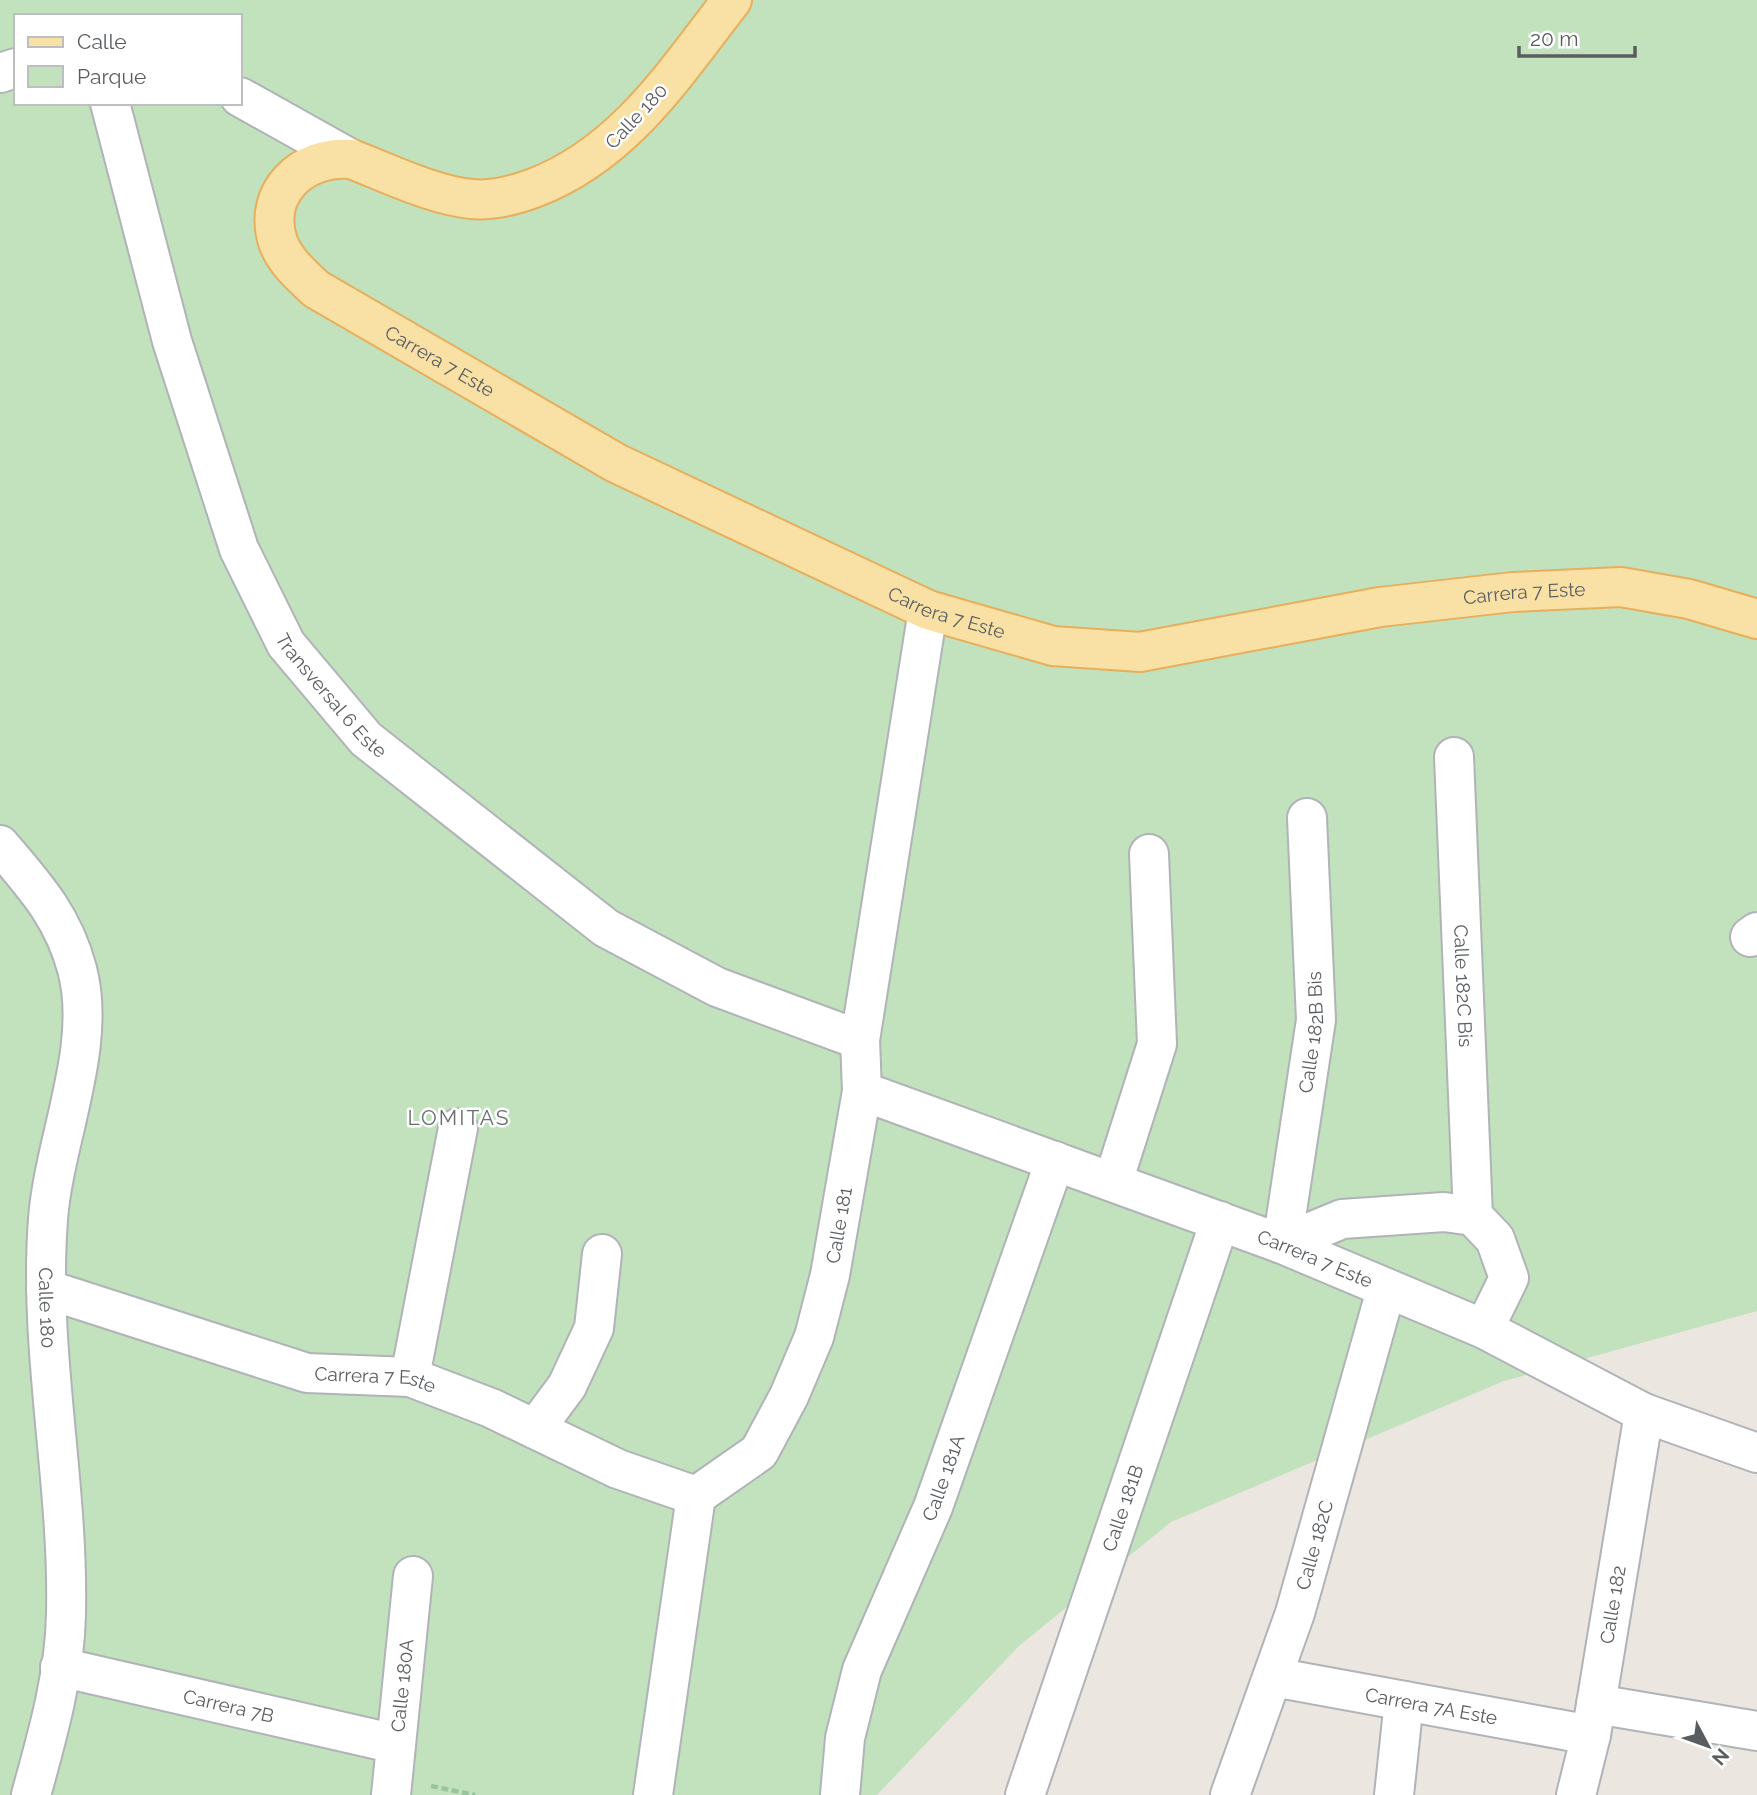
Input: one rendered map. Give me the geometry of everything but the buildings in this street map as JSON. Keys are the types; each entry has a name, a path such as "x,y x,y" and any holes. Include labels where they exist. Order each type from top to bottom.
{"main road":[{"name":"Calle 180","path":"283,190 296,174 313,162 331,157 351,159 472,199 520,193 553,181 582,166 622,134 732,0"},
{"name":"Carrera 7 Este","path":"283,190 273,219 279,243 294,268 316,289 616,463 928,610 1053,646 1140,652 1380,607 1513,592 1621,587 1689,599 1757,619"}],"street":[{"name":"Calle 180","path":"242,98 351,159"},
{"name":"Transversal 6 Este","path":"111,105 172,341 239,549 286,644 366,739 606,929 717,987 860,1040"},
{"name":"Calle 181","path":"695,1496 759,1452 789,1396 814,1337 830,1275 862,1091 860,1040 928,610"},
{"name":"Calle 182C Bis","path":"1454,757 1473,1216"},
{"name":"Calle 182B Bis","path":"1282,1244 1316,1020 1307,818"},
{"name":"Calle 180","path":"0,845 45,896 77,970 82,1004 80,1048 48,1219 46,1289 50,1382 65,1543 66,1616 60,1667 31,1795"},
{"path":"1112,1182 1157,1044 1149,854"},
{"name":"Carrera 7 Este","path":"862,1091 1282,1244 1484,1329 1644,1413 1757,1452"},
{"path":"411,1377 458,1128"},
{"name":"Calle 181A","path":"840,1795 845,1738 862,1670 933,1507 1055,1161"},
{"path":"1282,1244 1342,1219 1444,1212 1473,1216 1495,1239 1509,1278 1484,1329"},
{"name":"Calle 181B","path":"1025,1795 1220,1221"},
{"path":"535,1429 567,1386 594,1328 602,1254"},
{"name":"Carrera 7 Este","path":"46,1289 307,1373 411,1377 491,1408 618,1469 695,1496"},
{"name":"Calle 182C","path":"1230,1795 1295,1614 1386,1290"},
{"name":"Calle 182","path":"1576,1795 1594,1719 1644,1413"},
{"path":"653,1795 695,1496"},
{"name":"Calle 180A","path":"391,1795 413,1576"},
{"name":"Carrera 7B","path":"60,1667 396,1744"},
{"name":"Carrera 7A Este","path":"1273,1677 1404,1701 1757,1731"},
{"path":"1394,1795 1404,1701"}],"green space":[{"path":"0,0 1757,0 1757,1311 1504,1381 1171,1522 1019,1646 877,1795 0,1795"}],"district":[{"name":"LOMITAS","path":"459,1117"}]}
